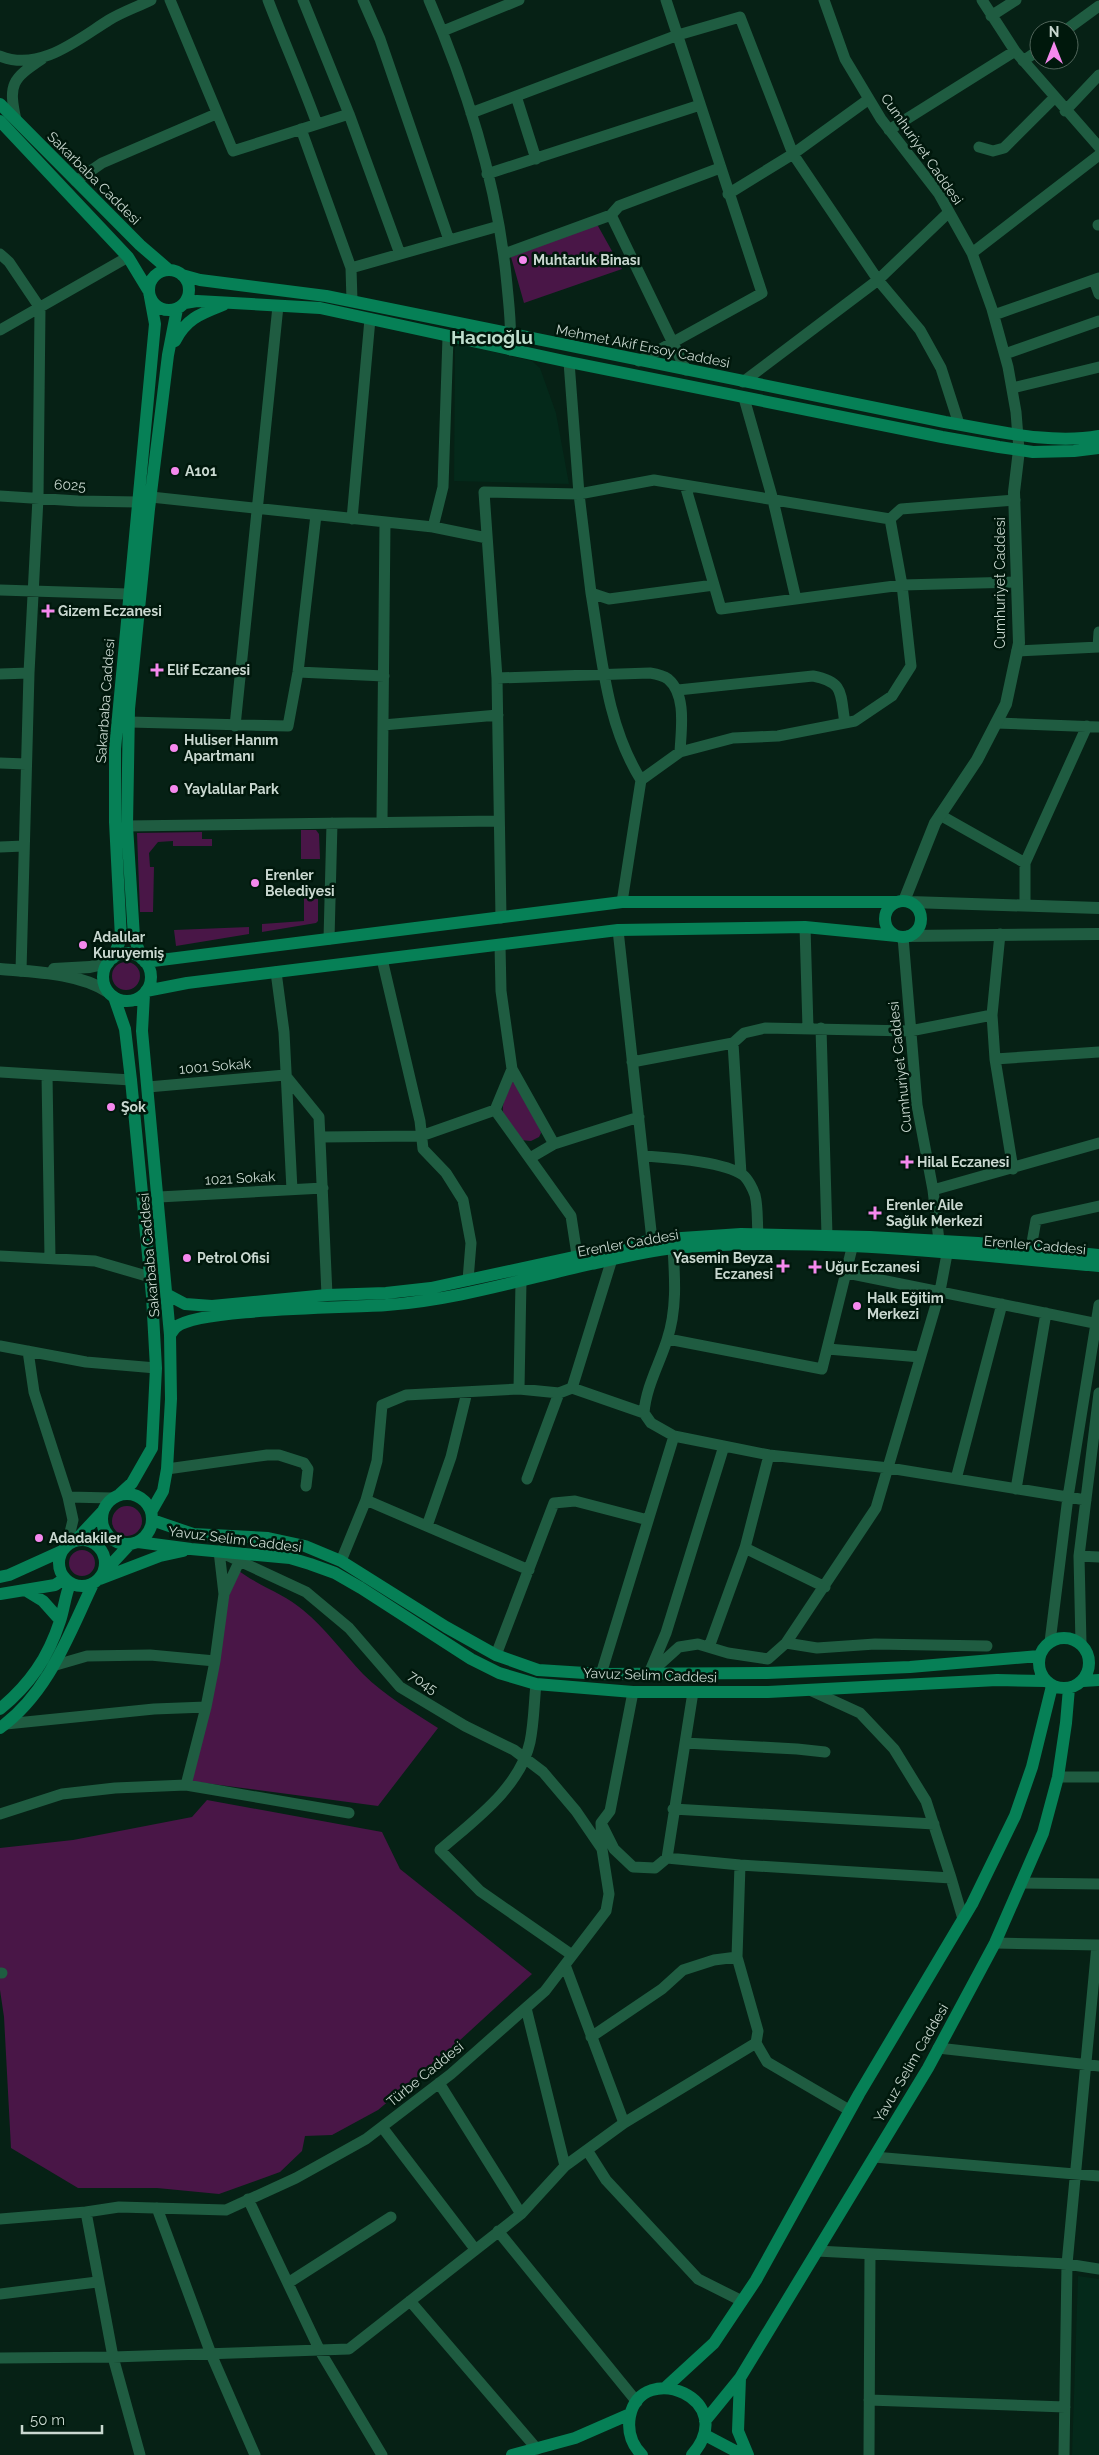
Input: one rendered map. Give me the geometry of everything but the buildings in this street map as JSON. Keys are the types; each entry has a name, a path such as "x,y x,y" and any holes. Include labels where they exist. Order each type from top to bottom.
{"main road":[{"name":"Sakarbaba Caddesi","path":"0,104 140,245 170,270"},
{"name":"Sakarbaba Caddesi","path":"0,121 128,257 149,294 155,324 114,749 115,829 121,938 110,960"},
{"path":"181,306 188,298 189,286 182,275 170,270 163,271 152,278 149,294 153,303 164,310 181,306 228,303 320,308 510,350 942,437 1033,452 1099,448"},
{"name":"Mehmet Akif Ersoy Caddesi","path":"182,275 352,301 743,382 1016,434 1080,440 1099,436"},
{"path":"168,355 181,327 198,315 228,303"},
{"name":"Sakarbaba Caddesi","path":"144,960 134,937 127,826 129,722 151,497 168,355 181,306"},
{"path":"622,902 904,902 919,910 921,916 918,928 903,936 805,927 618,930 187,983 145,992 129,1001 111,994 103,978 110,960 128,953 144,960 622,902"},
{"path":"903,936 889,930 885,921 890,907 904,902"},
{"path":"144,960 150,976 145,992"},
{"name":"Sakarbaba Caddesi","path":"145,992 142,1031 168,1295 171,1399 167,1469 163,1491 152,1516"},
{"name":"Sakarbaba Caddesi","path":"111,994 125,1029 150,1277 156,1368 152,1448 132,1483 116,1496"},
{"name":"Erenler Caddesi","path":"168,1295 185,1304 212,1306 327,1295 386,1293 431,1288 576,1255 668,1237 758,1234 827,1235 1099,1266"},
{"name":"Erenler Caddesi","path":"170,1335 177,1326 194,1320 227,1315 423,1301 520,1281 612,1259 673,1248 741,1245 942,1249 1031,1248 1099,1255"},
{"path":"99,1578 134,1543 148,1533 152,1516 148,1504 136,1495 116,1496 68,1546 58,1565 67,1581 78,1586 160,1556 191,1549"},
{"path":"102,1512 101,1520 108,1535 114,1541 134,1543"},
{"name":"Yavuz Selim Caddesi","path":"152,1516 194,1534 268,1538 305,1546 341,1561 446,1627 496,1654 538,1670 648,1675 767,1673 910,1667 1040,1656"},
{"path":"0,1577 9,1575 68,1546 90,1541 102,1551 105,1565 56,1665 29,1700 3,1726"},
{"name":"Yavuz Selim Caddesi","path":"134,1543 290,1558 335,1573 471,1659 499,1673 536,1684 633,1692 693,1692 812,1691 997,1680 1049,1683 1032,1767 1015,1816 963,1919 849,2110 756,2280 714,2343 665,2388 654,2390 637,2402"},
{"path":"0,1594 55,1585 67,1581"},
{"path":"0,1709 21,1692 40,1666 60,1620 67,1581"},
{"path":"25,1590 43,1601 60,1620"},
{"path":"1099,1653 1066,1638 1050,1642 1040,1656 1040,1674 1049,1683 1069,1688 1083,1681 1099,1680"},
{"path":"1083,1647 1089,1666 1083,1681"},
{"name":"Yavuz Selim Caddesi","path":"705,2421 740,2378 938,2048 995,1943 1043,1833 1058,1777 1069,1688"},
{"path":"740,2378 738,2431 748,2455"},
{"path":"665,2388 678,2389 689,2395 703,2411 705,2435 700,2446 692,2455"},
{"path":"637,2402 630,2414 630,2437 642,2455"},
{"path":"512,2455 576,2438 630,2414"},
{"path":"705,2435 743,2455"}],"street":[{"path":"16,120 10,96 18,76 43,58 79,41 111,19 151,0"},
{"path":"170,0 233,151 349,114"},
{"path":"268,0 287,50 298,70 317,124"},
{"path":"303,0 349,114 400,254"},
{"path":"363,0 380,39 449,240"},
{"path":"429,0 471,113 491,184 504,254 511,334 510,350"},
{"path":"442,31 516,0"},
{"path":"639,361 762,293 666,0"},
{"name":"Cumhuriyet Caddesi","path":"824,0 845,59 889,130 939,194 972,253 994,315 1005,354 1012,388 1019,450 1014,500 1017,651 1006,704 977,760 935,823 904,902"},
{"path":"982,0 1014,51 1099,147"},
{"path":"991,16 1016,0"},
{"path":"1079,21 1099,6"},
{"path":"471,113 678,34 740,17 793,154 878,280 920,330 941,368 960,424"},
{"path":"889,130 1014,51"},
{"path":"0,56 10,60 43,58"},
{"path":"1023,62 1029,58"},
{"path":"1065,110 1099,75"},
{"path":"516,96 536,159"},
{"path":"979,147 993,151 1004,148 1054,98"},
{"path":"728,194 793,154 869,99"},
{"path":"487,174 700,105"},
{"path":"76,181 102,163 216,114"},
{"path":"301,129 350,268 352,301"},
{"path":"972,253 1099,155"},
{"path":"504,254 611,215 619,206 720,168"},
{"path":"743,382 878,280 949,212"},
{"path":"611,215 686,370"},
{"path":"350,268 498,226"},
{"path":"0,254 9,262 40,308 38,498 29,673 21,971"},
{"path":"0,330 128,257"},
{"path":"994,315 1096,279 1099,294"},
{"path":"235,726 278,306"},
{"path":"352,519 370,319"},
{"path":"1005,354 1099,322"},
{"path":"432,528 443,487 448,336"},
{"path":"569,362 579,494 591,593 604,674 614,723 627,757 641,780 622,902"},
{"path":"1012,388 1099,367"},
{"path":"744,398 773,500 796,599"},
{"path":"501,918 497,678 484,492 579,494 654,480 890,519"},
{"path":"685,485 721,609 902,585 1017,582"},
{"name":"6025","path":"0,496 138,502"},
{"path":"151,497 385,522 487,538"},
{"path":"890,519 901,509 1014,500"},
{"path":"129,722 288,726 298,672 316,515"},
{"path":"641,780 680,752 733,738 778,736 855,721 892,696 911,666 902,585 890,519"},
{"path":"382,822 385,522"},
{"path":"591,593 609,599 714,585"},
{"path":"0,590 128,594"},
{"path":"1017,651 1098,647 1099,632"},
{"path":"298,672 384,676"},
{"path":"497,678 650,672 668,678 678,690 681,714 680,752"},
{"path":"0,674 29,673"},
{"path":"678,690 813,676 830,679 839,688 845,723"},
{"path":"383,725 498,715"},
{"path":"996,723 1099,727"},
{"path":"1025,906 1025,863 1087,726"},
{"path":"0,763 26,764"},
{"path":"940,816 1025,863"},
{"path":"127,826 498,821"},
{"path":"329,939 332,823"},
{"path":"0,847 24,846"},
{"path":"904,902 1099,908"},
{"path":"805,927 808,1028"},
{"path":"618,930 652,1240"},
{"path":"1000,934 992,1015 995,1059 1013,1168"},
{"path":"903,936 1099,934"},
{"name":"Cumhuriyet Caddesi","path":"709,1647 768,1659 786,1643 826,1587 876,1508 940,1291 942,1249 934,1190 917,1106 903,936"},
{"path":"500,945 501,991 512,1069 554,1144"},
{"path":"21,971 90,967 110,960"},
{"path":"382,960 420,1121 423,1149 446,1174 463,1200 471,1243 468,1280"},
{"path":"0,969 86,980 111,994"},
{"path":"276,972 284,1032 292,1190"},
{"path":"632,1062 733,1043 744,1033 765,1028 910,1031 992,1015"},
{"path":"821,1028 827,1235"},
{"path":"733,1043 741,1174"},
{"path":"995,1059 1099,1052"},
{"path":"321,1137 421,1136 495,1110 512,1069"},
{"path":"0,1072 131,1080"},
{"path":"46,1075 50,1258"},
{"path":"285,1075 319,1117 327,1295"},
{"name":"1001 Sokak","path":"148,1087 285,1075"},
{"path":"495,1110 571,1216 576,1255"},
{"path":"530,1158 554,1144 639,1117"},
{"path":"934,1190 1013,1168 1070,1149 1099,1143"},
{"path":"644,1156 709,1164 741,1174 747,1179 755,1194 758,1234"},
{"name":"1021 Sokak","path":"159,1197 323,1188"},
{"path":"1031,1248 1036,1220 1099,1206"},
{"path":"644,1414 645,1398 668,1339 674,1311 673,1248"},
{"path":"668,1339 822,1369 852,1248"},
{"path":"0,1256 95,1261 150,1277"},
{"path":"572,1388 612,1259"},
{"path":"847,1273 1098,1324"},
{"path":"519,1388 520,1281"},
{"path":"956,1479 1002,1304"},
{"path":"1050,1642 1068,1497 1098,1324 1099,1306"},
{"path":"1016,1489 1046,1313"},
{"path":"0,1346 86,1362 156,1368"},
{"path":"828,1349 920,1357"},
{"path":"28,1351 34,1392 68,1496 73,1520 68,1546"},
{"path":"341,1561 366,1500 377,1461 382,1405 406,1395 519,1388 559,1393 572,1388 644,1414 651,1423 674,1436 769,1456 889,1468 1086,1500"},
{"path":"427,1526 451,1456 467,1392"},
{"path":"527,1479 559,1393"},
{"path":"1083,1647 1079,1556 1096,1444 1099,1393"},
{"path":"600,1674 674,1436"},
{"path":"648,1675 666,1633 724,1446"},
{"path":"167,1469 279,1455 304,1463 308,1469 306,1486"},
{"path":"648,1675 680,1647 698,1644 709,1647 745,1548 769,1456"},
{"path":"68,1496 116,1496"},
{"path":"366,1500 529,1570"},
{"path":"496,1654 554,1503 575,1501 648,1520"},
{"path":"745,1548 826,1587"},
{"path":"186,1786 206,1707 215,1661 224,1594 219,1551"},
{"name":"7045","path":"219,1551 306,1592 350,1628 400,1687 524,1758 543,1772 571,1804 602,1849"},
{"path":"1079,1556 1099,1557"},
{"path":"224,1594 239,1562"},
{"path":"786,1643 817,1648 875,1644 987,1646"},
{"path":"56,1665 96,1656 150,1655 215,1661"},
{"path":"536,1684 530,1742 524,1758 507,1787 440,1850 480,1891 572,1955"},
{"path":"812,1691 860,1713 894,1749 926,1801 963,1919"},
{"name":"Türbe Caddesi","path":"0,2219 86,2212 119,2207 226,2210 296,2178 366,2139 439,2083 545,1992 606,1911 609,1894 602,1849 601,1823 610,1811 633,1692"},
{"path":"601,1823 614,1848 633,1867 655,1868 667,1858 673,1809 693,1692"},
{"path":"3,1726 154,1709 206,1707"},
{"path":"685,1743 825,1752"},
{"path":"1058,1777 1099,1777"},
{"path":"0,1814 62,1794 115,1788 186,1786 349,1812"},
{"path":"673,1809 934,1824"},
{"path":"667,1858 740,1865 951,1878"},
{"path":"740,1865 737,1956 758,2031 756,2043 767,2062 849,2110"},
{"path":"1021,1883 1099,1884"},
{"path":"995,1943 1098,1945 1067,2264 1064,2455"},
{"path":"592,2037 662,1989 683,1970 714,1960 737,1956"},
{"path":"565,1965 624,2122"},
{"path":"526,2008 565,2166"},
{"path":"0,2358 113,2357 349,2349 521,2214 565,2166 586,2150 624,2122 756,2043"},
{"path":"938,2048 1099,2066"},
{"path":"439,2083 521,2214"},
{"path":"382,2127 475,2249"},
{"path":"586,2150 606,2180 698,2279 742,2301"},
{"path":"874,2157 1099,2176"},
{"path":"248,2199 320,2351 382,2455"},
{"path":"157,2208 211,2354 254,2455"},
{"path":"86,2212 97,2282 113,2357 140,2455"},
{"path":"288,2283 391,2218"},
{"path":"498,2232 637,2402"},
{"path":"817,2251 1067,2264 1099,2269"},
{"path":"869,2455 870,2254"},
{"path":"0,2294 97,2282"},
{"path":"410,2301 537,2449"},
{"path":"870,2400 1065,2407"}],"shaded area":[{"path":"595,225 598,226 622,269 524,303 511,257"},
{"path":"455,343 532,361 540,368 556,413 569,484 454,481"},
{"path":"301,830 316,830 319,834 320,859 301,859"},
{"path":"202,832 202,839 212,839 212,846 173,846 173,841 158,842 149,853 150,867 154,867 153,912 140,912 137,833"},
{"path":"304,898 318,899 318,921 316,923 262,932 262,924 304,921"},
{"path":"249,927 249,934 176,946 174,930"},
{"path":"126,962 136,966 140,976 136,986 126,990 116,986 112,976 116,966"},
{"path":"511,1081 515,1083 541,1133 539,1137 531,1141 521,1140 503,1112 504,1101"},
{"path":"127,1506 137,1511 142,1521 137,1531 127,1536 117,1531 112,1521 117,1511"},
{"path":"82,1550 91,1554 95,1563 91,1572 82,1576 73,1572 69,1563 73,1554"},
{"path":"235,1568 296,1604 319,1625 371,1682 438,1728 378,1806 189,1781"},
{"path":"207,1800 382,1832 400,1869 532,1974 446,2053 378,2110 332,2135 305,2136 302,2151 280,2172 219,2194 157,2188 78,2188 11,2148 4,2017 0,1990 0,1848 73,1840 192,1817"},
{"path":"1078,2276 1099,2279 1099,2455 1072,2455"}],"place":[{"name":"Muhtarlık Binası","path":"523,260"},
{"name":"A101","path":"175,471"},
{"name":"Gizem Eczanesi","path":"48,611"},
{"name":"Elif Eczanesi","path":"157,670"},
{"name":"Huliser Hanım Apartmanı","path":"174,748"},
{"name":"Yaylalılar Park","path":"174,789"},
{"name":"Erenler Belediyesi","path":"255,883"},
{"name":"Adalılar Kuruyemiş","path":"83,945"},
{"name":"Şok","path":"111,1107"},
{"name":"Hilal Eczanesi","path":"907,1162"},
{"name":"Erenler Aile Sağlık Merkezi","path":"875,1213"},
{"name":"Petrol Ofisi","path":"187,1258"},
{"name":"Yasemin Beyza Eczanesi","path":"783,1266"},
{"name":"Uğur Eczanesi","path":"815,1267"},
{"name":"Halk Eğitim Merkezi","path":"857,1306"},
{"name":"Adadakiler","path":"39,1538"}],"district":[{"name":"Hacıoğlu","path":"492,337"}]}
